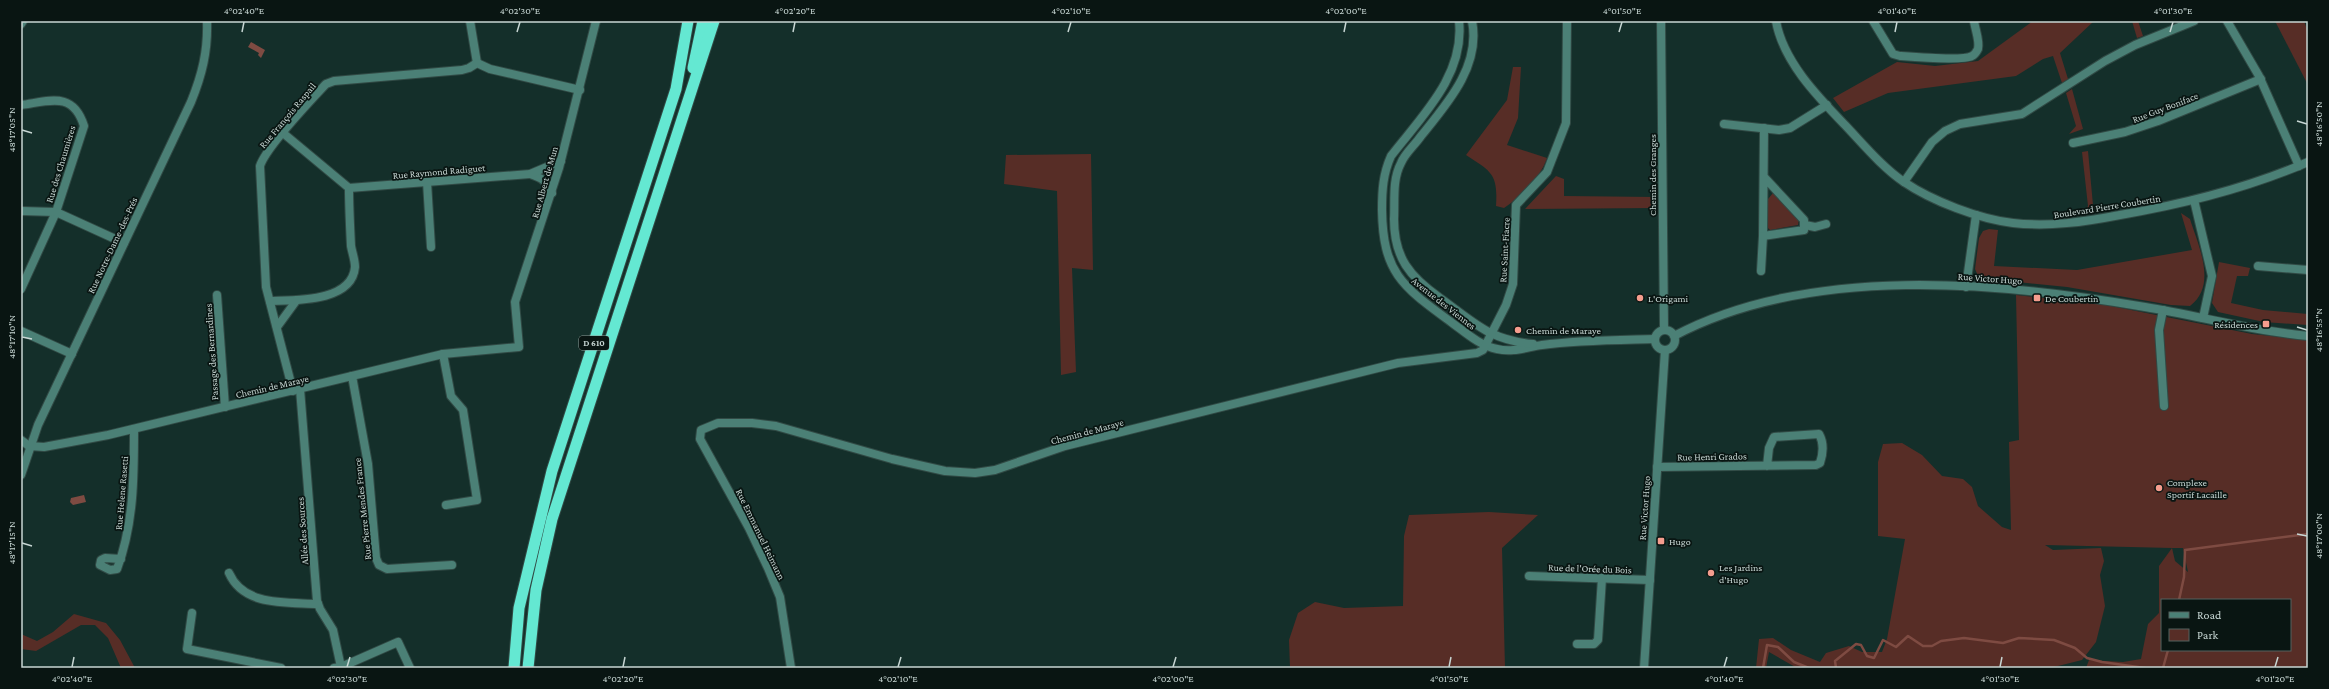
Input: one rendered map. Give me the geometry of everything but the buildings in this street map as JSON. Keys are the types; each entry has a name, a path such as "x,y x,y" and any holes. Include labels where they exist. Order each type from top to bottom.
{"highway":[{"name":"D 610","path":"514,668 519,608 552,471 676,89 688,21"},
{"name":"D 610","path":"528,668 536,590 552,519 657,199 684,111 702,21"},
{"path":"684,111 714,21"}],"street":[{"path":"21,24 24,21"},
{"name":"Rue Notre-Dame-des-Prés","path":"21,475 29,446 191,102 202,74 208,42 207,21"},
{"path":"470,21 477,63 490,69 580,90"},
{"name":"Rue Albert de Mun","path":"519,347 516,302 552,193 580,90 596,21"},
{"name":"Avenue des Viennes","path":"1460,21 1460,43 1452,72 1444,86 1391,156 1386,168 1382,194 1383,232 1389,260 1405,286 1472,338 1486,346 1514,351 1542,345"},
{"name":"Avenue des Viennes","path":"1472,21 1474,28 1470,57 1465,74 1455,92 1401,161 1395,178 1394,233 1400,258 1414,278 1491,335 1511,342 1542,345 1655,339"},
{"name":"Rue Saint-Fiacre","path":"1486,346 1506,305 1513,284 1516,205 1547,172 1566,123 1566,21"},
{"name":"Chemin des Granges","path":"1661,21 1664,330"},
{"name":"Boulevard Pierre Coubertin","path":"1776,21 1779,38 1800,72 1827,106 1861,142 1904,182 1926,194 1976,215 2012,223 2046,225 2093,220 2165,207 2232,190 2308,162"},
{"path":"1873,21 1893,54 1900,56 1948,58 1967,58 1973,56 1977,51 1978,46 1974,21"},
{"path":"1904,182 1932,142 1945,131 1960,124 2022,114 2040,104 2066,85 2134,45 2194,21"},
{"path":"2227,21 2261,79 2300,166"},
{"name":"Rue François Raspail","path":"297,390 266,287 260,166 262,159 326,84 334,81 462,70 477,63"},
{"name":"Rue Guy Boniface","path":"2073,142 2125,132 2158,121 2261,79"},
{"name":"Rue des Chaumières","path":"21,105 56,100 67,102 80,113 84,126 56,212"},
{"path":"1724,124 1779,130 1790,128 1827,106"},
{"path":"1761,271 1763,236 1764,128"},
{"path":"270,301 296,300 336,293 346,286 352,278 355,267 351,248 349,188 283,133"},
{"name":"Rue Raymond Radiguet","path":"349,188 530,174 546,169 561,161"},
{"path":"530,174 542,178 547,183 552,193"},
{"path":"1764,177 1785,198 1804,220 1806,225"},
{"path":"427,182 431,247"},
{"path":"2194,200 2212,276 2203,318"},
{"name":"Rue des Chaumières","path":"21,211 56,212 124,243"},
{"path":"21,289 56,212"},
{"path":"1966,287 1976,215"},
{"path":"1806,225 1815,227 1826,224"},
{"path":"1763,236 1804,230 1806,225"},
{"path":"2258,266 2308,270"},
{"name":"Rue Victor Hugo","path":"1674,336 1728,311 1756,303 1798,296 1883,286 1927,285 2055,293 2163,310 2245,328 2308,336"},
{"name":"Passage des Bernardines","path":"217,295 225,407"},
{"path":"277,327 296,300"},
{"path":"2163,310 2159,330 2164,406"},
{"path":"1668,330 1674,336 1674,344 1665,350 1657,346 1655,339 1657,333 1668,330"},
{"path":"21,331 72,354"},
{"name":"Chemin de Maraye","path":"700,439 701,430 718,423 752,423 782,428 892,459 945,470 975,473 995,470 1065,446 1398,363 1477,353 1483,350 1486,346"},
{"name":"Chemin de Maraye","path":"29,446 44,447 134,428 443,354 519,347"},
{"name":"Rue Victor Hugo","path":"1644,668 1665,350"},
{"path":"443,354 451,396 463,410 477,500 446,505"},
{"name":"Rue Pierre Mendes France","path":"352,376 368,464 376,558 378,565 387,569 452,565"},
{"name":"Allée des Sources","path":"297,390 318,604 333,630 337,668 398,642 410,668"},
{"name":"Rue Helene Rasetti","path":"121,559 130,526 134,428"},
{"name":"Rue Henri Grados","path":"1657,467 1767,466 1820,463 1822,439 1819,434 1774,437 1769,448 1767,466"},
{"name":"Rue Emmanuel Heimann","path":"700,439 749,528 777,590 788,638 792,668"},
{"path":"21,440 29,446"},
{"path":"229,573 238,588 245,594 256,598 318,604"},
{"name":"Rue de l'Orée du Bois","path":"1529,576 1650,580"},
{"path":"1577,644 1594,644 1598,640 1602,578"},
{"path":"192,613 188,649 282,668"}],"green space":[{"path":"2033,21 2094,21 2060,53 2068,79 2062,83 2053,56 2043,59 2016,76 1888,93 1844,112 1833,98 1897,62 1935,66 1978,61"},
{"path":"2132,21 2138,21 2143,36 2137,38"},
{"path":"2275,21 2304,21 2308,32 2308,85"},
{"path":"1513,67 1521,67 1518,118 1507,145 1547,158 1540,172 1529,186 1504,208 1496,206 1496,187 1492,175 1466,155 1507,100"},
{"path":"2072,89 2083,129 2069,134 2076,126 2066,93"},
{"path":"2088,151 2093,205 2096,208 2086,209 2088,206 2082,152"},
{"path":"1091,154 1093,270 1072,268 1076,372 1061,375 1057,191 1004,184 1006,155"},
{"path":"1556,176 1564,179 1564,196 1655,197 1655,208 1525,209"},
{"path":"1773,193 1776,194 1799,219 1798,225 1770,230 1768,228 1768,199"},
{"path":"2181,213 2190,219 2204,264 2203,287 2198,297 2190,306 2171,305 2067,287 1979,278 1975,269 1979,238 1983,231 1989,229 1998,230 1994,266 2077,270 2192,250"},
{"path":"2219,262 2250,268 2248,276 2237,276 2231,303 2263,310 2308,314 2308,325 2264,322 2218,312 2212,303"},
{"name":"Complexe Sportif Lacaille","path":"2016,295 2101,304 2252,334 2308,340 2308,668 2086,668 2089,660 2123,662 2141,659 2148,624 2159,613 2159,566 2172,548 2045,545 2053,550 2101,548 2104,561 2100,575 2105,606 2096,642 2082,660 2050,668 1797,668 1769,652 1766,668 1756,668 1759,639 1773,638 1791,650 1820,662 1826,653 1849,646 1862,652 1882,652 1887,639 1905,539 1878,536 1878,462 1883,444 1902,443 1922,455 1942,476 1963,479 1972,487 1978,506 2002,527 2011,530 2009,442 2019,440","holes":["2172,548 2183,548 2188,572 2175,561"]},
{"path":"1489,512 1538,515 1502,548 1505,668 1290,668 1289,640 1298,613 1315,602 1344,608 1403,606 1404,536 1409,515"},
{"path":"74,614 106,623 120,640 135,668 121,668 108,638 95,625 81,625 36,651 21,649 21,634 37,641 53,632"}],"shaded area":[{"path":"251,42 265,50 261,58 258,55 259,53 248,47"},
{"path":"84,495 86,502 73,505 70,502 71,498"}],"waterway":[{"path":"2179,599 2184,577 2185,550 2308,534"},
{"path":"1836,668 1835,661 1856,644 1861,645 1867,656 1874,658 1883,640 1896,647 1908,636 1923,646 1932,646 1941,641 1964,638 2003,643 2019,638 2054,640 2075,648 2087,658 2102,662 2145,668"},
{"path":"1763,668 1767,645 1778,647 1794,662 1809,668"},
{"path":"2163,668 2168,651"}],"place":[{"name":"L'Origami","path":"1640,298"},
{"name":"De Coubertin","path":"2037,298"},
{"name":"Résidences","path":"2266,324"},
{"name":"Chemin de Maraye","path":"1518,330"},
{"name":"Complexe Sportif Lacaille","path":"2159,488"},
{"name":"Hugo","path":"1661,541"},
{"name":"Les Jardins d'Hugo","path":"1711,573"}]}
